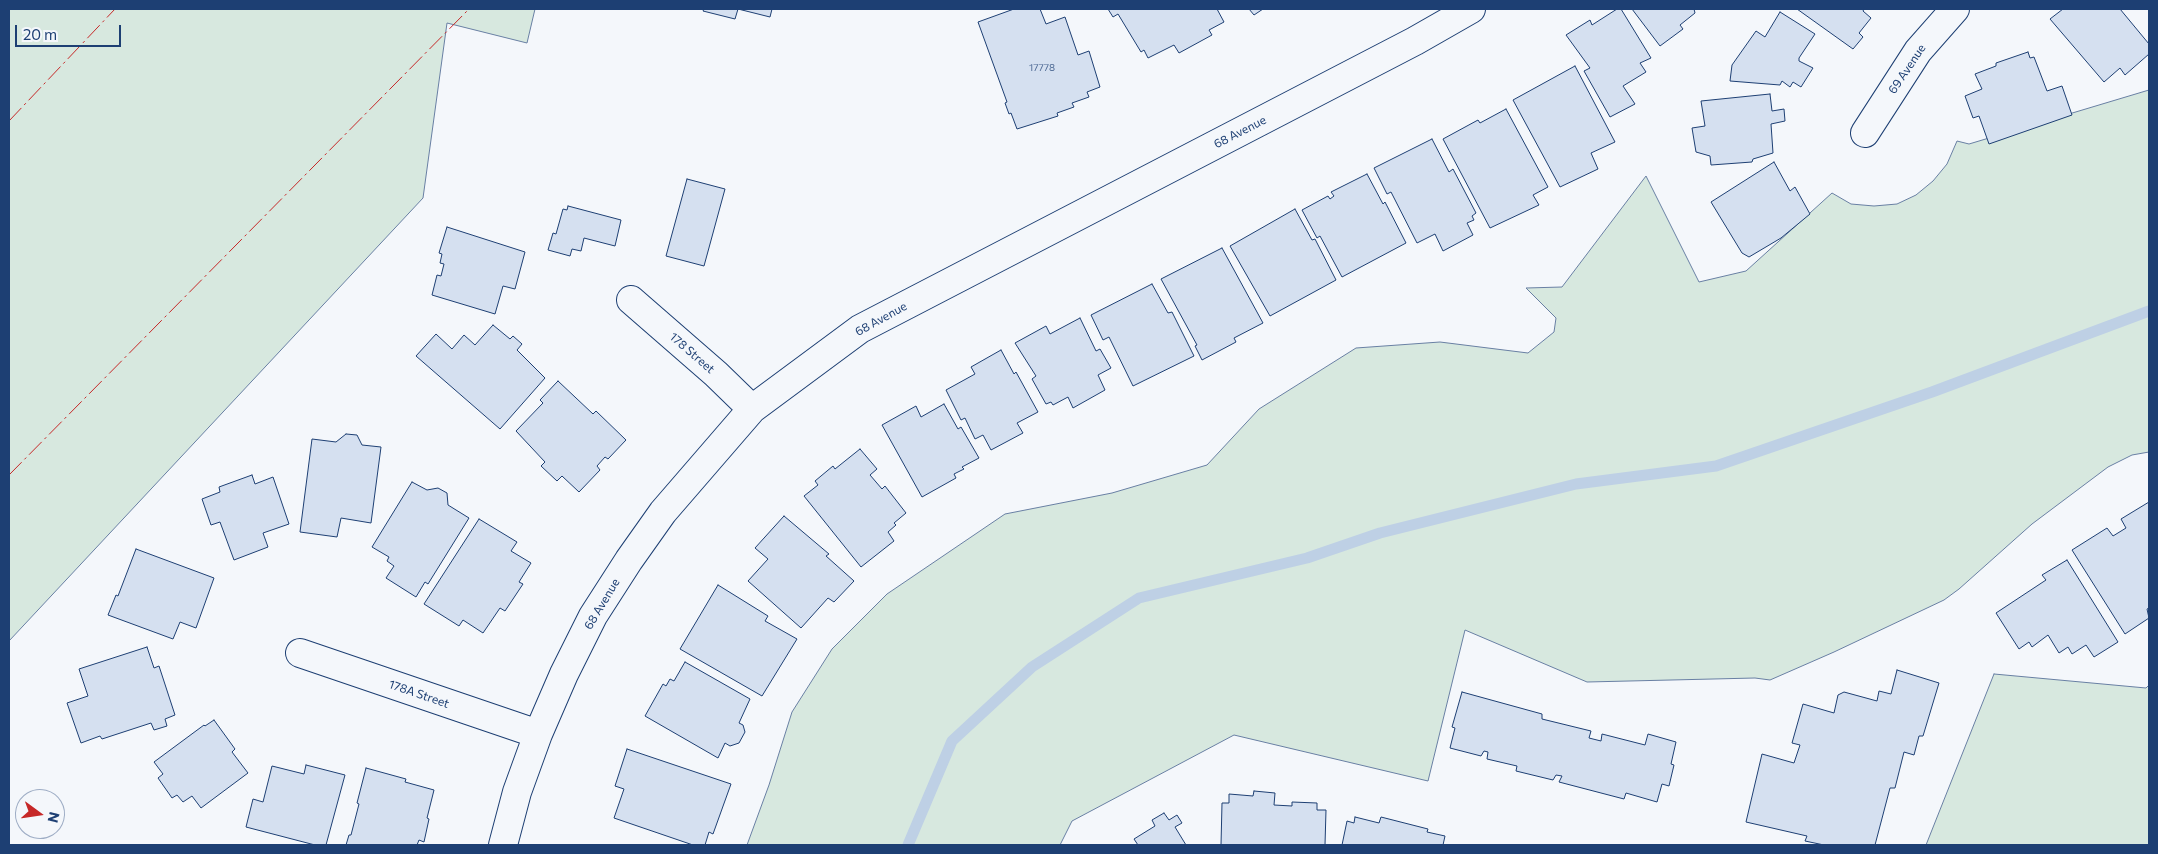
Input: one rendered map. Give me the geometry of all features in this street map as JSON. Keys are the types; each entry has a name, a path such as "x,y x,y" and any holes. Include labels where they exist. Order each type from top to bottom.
{"street":[{"name":"68 Avenue","path":"504,845 517,792 538,734 564,674 593,616 663,512 752,409 860,329 1415,41 1471,9"},
{"name":"69 Avenue","path":"1866,133 1918,51 1955,9"},
{"name":"178 Street","path":"631,300 716,374 752,409"},
{"name":"178A Street","path":"300,652 538,734"}],"shaded area":[{"path":"9,9 535,9 527,43 447,23 423,198 9,641"},
{"path":"2149,90 2149,452 2132,455 2108,467 2032,524 1944,600 1770,680 1755,678 1587,682 1465,630 1428,781 1234,735 1072,821 1060,845 747,845 769,785 792,712 832,649 887,594 1005,514 1112,493 1207,465 1259,409 1356,348 1440,342 1528,353 1554,332 1556,318 1526,288 1562,287 1646,176 1699,282 1746,271 1832,193 1851,204 1874,206 1897,204 1916,195 1933,181 1947,164 1957,141 1969,144"},
{"path":"1994,674 2146,688 2149,685 2149,845 1926,845"}],"building":[{"path":"704,9 738,9 735,19 703,11"},
{"path":"738,9 772,9 770,17"},
{"path":"1014,9 1040,9 1046,24 1065,17 1078,55 1089,51 1100,87 1087,92 1089,97 1072,103 1074,107 1057,113 1058,116 1017,129 1011,113 1009,114 1005,103 1007,102 978,22"},
{"path":"1108,9 1217,9 1224,22 1209,30 1212,35 1179,53 1174,45 1148,58 1144,50 1141,52 1118,14 1113,17"},
{"path":"1249,9 1263,9 1254,15"},
{"path":"1617,9 1621,9 1651,58 1640,63 1646,72 1623,86 1635,104 1610,117 1584,71 1590,68 1566,35 1590,20 1592,25"},
{"path":"1632,9 1694,9 1695,13 1680,25 1683,29 1660,46"},
{"path":"1797,9 1864,9 1863,11 1871,18 1859,33 1863,37 1853,49"},
{"path":"2063,9 2120,9 2149,44 2149,54 2125,75 2120,68 2104,82 2050,19"},
{"path":"1780,12 1815,34 1799,58 1799,61 1813,68 1801,87 1793,82 1790,87 1782,81 1780,85 1730,81 1732,65 1756,31 1765,37"},
{"path":"2028,52 2030,58 2034,57 2047,91 2062,86 2072,115 1989,144 1979,116 1973,118 1965,96 1982,89 1975,74 1996,66 1996,63"},
{"path":"1575,66 1615,142 1591,153 1598,169 1560,187 1513,100"},
{"path":"1770,94 1772,111 1784,109 1785,121 1771,124 1773,153 1753,159 1752,162 1711,165 1710,156 1696,152 1692,128 1705,126 1701,101"},
{"path":"1506,109 1548,187 1533,195 1539,205 1490,228 1443,139 1478,120 1480,123"},
{"path":"1432,139 1449,172 1453,169 1476,213 1472,216 1474,220 1467,223 1473,235 1443,251 1435,234 1417,243 1391,192 1387,194 1374,168"},
{"path":"1774,162 1790,191 1795,187 1810,214 1781,238 1749,257 1742,253 1711,202"},
{"path":"1367,174 1383,204 1385,202 1406,243 1342,277 1320,236 1317,238 1302,210 1328,196 1330,199 1334,196 1331,192"},
{"path":"687,179 725,189 704,266 666,256"},
{"path":"568,206 621,220 615,246 584,238 581,251 572,249 570,256 548,250 553,233 556,234 563,209 567,210"},
{"path":"1295,209 1312,240 1315,239 1336,280 1270,316 1230,246"},
{"path":"447,227 525,252 515,289 503,286 495,314 432,295 437,275 441,276 444,264 440,263 442,254 439,253"},
{"path":"1222,248 1263,323 1234,338 1236,342 1202,360 1195,346 1197,345 1161,279"},
{"path":"1152,284 1168,313 1172,312 1194,356 1133,386 1109,337 1103,340 1091,315"},
{"path":"1080,318 1096,351 1100,349 1111,368 1098,375 1105,390 1073,408 1068,397 1053,405 1051,402 1046,404 1032,379 1036,376 1015,343 1046,326 1050,334"},
{"path":"493,325 510,339 513,336 522,344 517,350 545,378 500,429 416,356 436,334 452,349 464,335 475,345"},
{"path":"1001,350 1014,374 1016,372 1038,412 1017,423 1023,433 991,450 983,435 975,439 965,418 961,420 946,390 975,374 971,367"},
{"path":"558,381 593,414 596,411 626,440 608,459 605,457 597,466 600,470 579,492 562,476 557,481 541,466 545,462 516,431 543,403 540,400"},
{"path":"944,404 958,429 961,427 979,458 962,467 964,469 954,474 956,478 922,497 882,425 916,406 921,417"},
{"path":"346,434 357,435 362,445 381,447 371,523 341,518 337,537 300,532 312,439 336,442"},
{"path":"860,449 877,469 870,475 882,489 885,486 906,513 894,523 896,525 888,532 894,541 861,567 804,496 818,485 815,481 833,466 835,469"},
{"path":"252,475 255,484 273,477 289,524 263,533 268,547 234,560 220,522 211,525 202,499 220,492 219,487"},
{"path":"412,482 427,490 438,488 447,493 448,505 469,518 428,584 425,582 416,597 386,578 394,566 387,561 389,557 372,547"},
{"path":"2149,502 2149,608 2147,609 2149,618 2125,634 2072,550 2107,528 2113,536 2126,528 2121,519"},
{"path":"784,516 829,554 826,556 854,581 834,602 828,598 801,628 748,581 768,559 755,548"},
{"path":"479,519 517,542 511,551 531,563 519,582 523,584 505,611 500,608 483,633 463,620 459,626 424,604"},
{"path":"136,549 214,578 196,628 180,622 173,639 108,615 116,595 118,596"},
{"path":"2067,560 2118,642 2094,657 2086,645 2072,654 2068,647 2059,653 2048,635 2032,647 2029,642 2019,649 1996,613 2046,580 2042,575"},
{"path":"718,585 768,616 765,621 797,639 762,696 680,649"},
{"path":"147,647 154,668 159,666 175,715 165,719 167,726 154,730 151,723 102,739 100,736 81,743 67,703 88,696 79,669"},
{"path":"685,662 750,699 739,723 743,725 745,732 739,743 730,746 725,743 718,758 645,716 663,684 666,686 670,679 674,681"},
{"path":"1897,670 1939,683 1923,736 1919,736 1914,755 1904,752 1895,788 1890,788 1875,845 1824,845 1805,841 1807,836 1746,822 1762,754 1794,763 1800,745 1792,743 1803,704 1834,713 1838,695 1844,692 1877,701 1879,691 1891,694"},
{"path":"1462,692 1542,714 1542,719 1591,731 1589,738 1601,741 1602,734 1645,745 1648,734 1676,742 1671,764 1674,765 1669,786 1662,784 1657,802 1626,793 1624,799 1559,782 1562,776 1556,775 1553,780 1516,771 1517,766 1487,759 1488,752 1484,751 1481,756 1450,748 1455,728 1452,727"},
{"path":"214,720 235,749 232,752 248,773 201,808 192,796 183,802 177,795 172,798 158,778 163,774 154,762 204,725"},
{"path":"627,749 731,784 713,834 709,832 705,845 693,845 614,818 624,789 615,786"},
{"path":"306,765 345,775 326,845 315,845 246,827 253,799 263,802 272,766 304,774"},
{"path":"366,768 406,779 405,782 434,790 427,818 429,819 424,842 419,840 417,845 346,845 349,835 351,835"},
{"path":"1254,791 1275,793 1274,805 1292,806 1292,802 1317,803 1317,810 1326,810 1325,845 1221,845 1222,803 1229,803 1229,794 1253,796"},
{"path":"1164,813 1169,820 1177,815 1182,823 1175,827 1186,845 1138,845 1134,839 1155,826 1152,820"},
{"path":"1355,817 1379,823 1381,817 1428,829 1427,832 1445,836 1443,845 1342,845 1347,821 1354,823"}],"waterway":[{"path":"908,845 952,741 1032,667 1139,598 1307,558 1380,533 1576,484 1716,466 1932,392 2149,311"}],"power":[{"path":"9,121 115,9"},
{"path":"9,475 469,9"}]}
